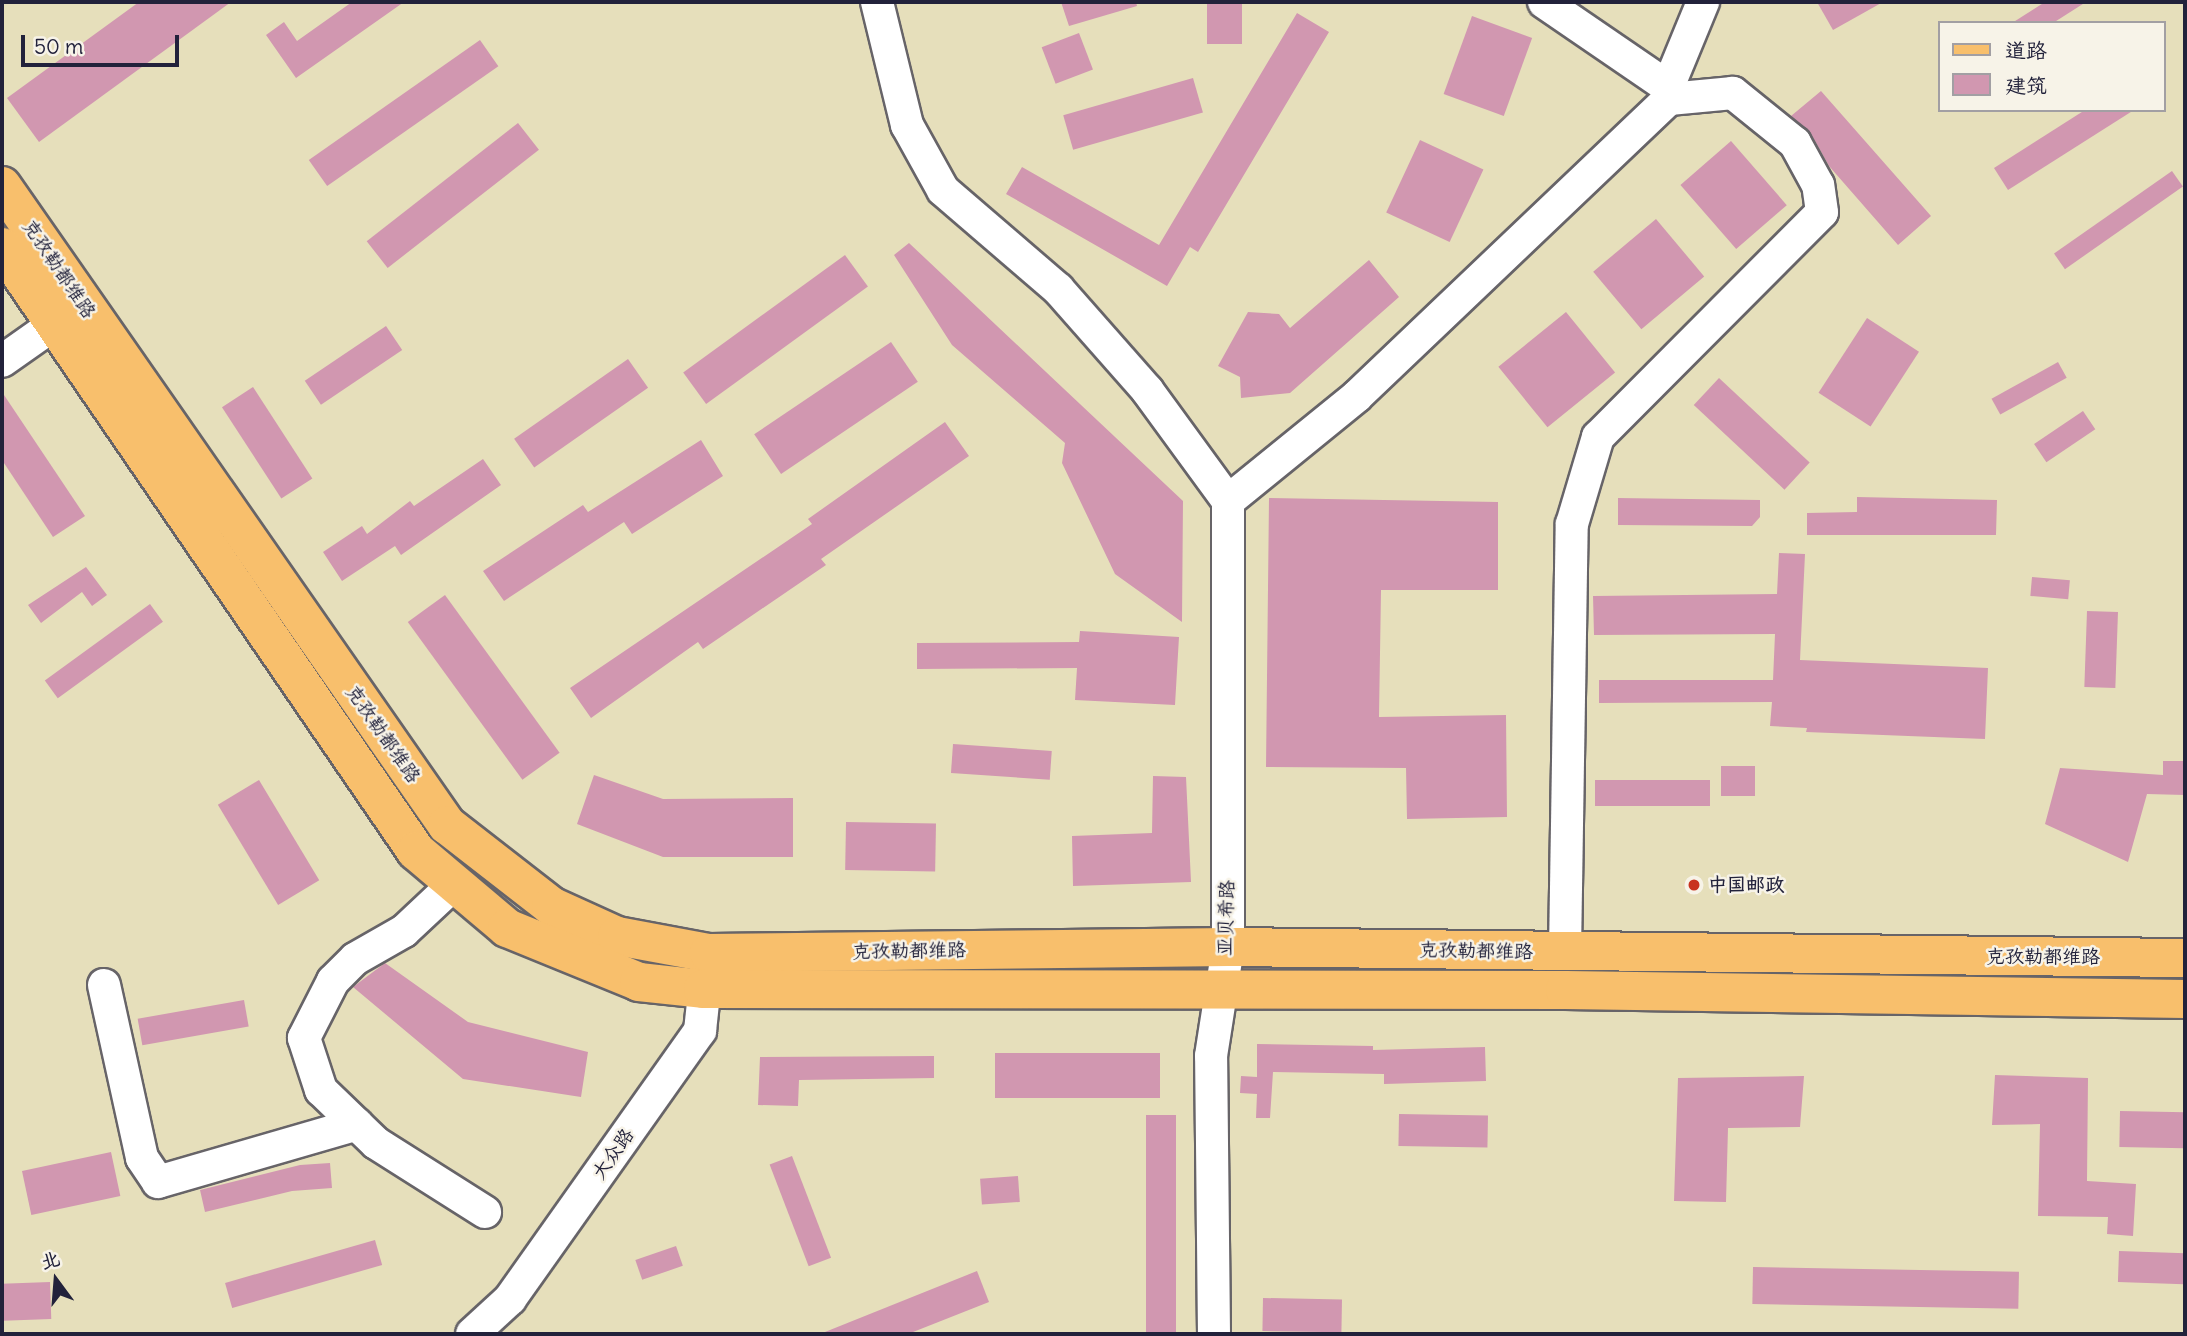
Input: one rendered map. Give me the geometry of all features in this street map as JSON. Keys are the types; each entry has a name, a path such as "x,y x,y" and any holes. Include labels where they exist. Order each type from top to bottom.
{"main road":[{"name":"克孜勒都维路","path":"2,186 69,314 416,851 452,886 507,928 639,982 706,971 1228,947 2185,958"},
{"name":"克孜勒都维路","path":"2,247 69,314 447,825 551,906 617,936 706,971 1220,989 2185,999"}],"street":[{"path":"877,2 907,125 943,190 1058,289 1147,390 1228,501 1357,396 1668,93 1703,2"},
{"path":"1544,2 1668,93 1733,93 1795,144 1818,185 1822,212 1598,437 1572,524 1565,952"},
{"path":"2,361 69,314"},
{"name":"亚贝希路","path":"1214,1334 1211,1056 1228,947 1228,501"},
{"path":"452,886 404,931 355,959 333,981 304,1038 321,1090 357,1125 376,1143 485,1212"},
{"name":"大众路","path":"472,1334 510,1299 700,1031 706,971"},
{"path":"104,985 142,1158 158,1182 357,1125"}],"building":[{"path":"139,2 231,2 39,142 7,98"},
{"path":"352,2 404,2 296,78 266,35 284,22 297,41"},
{"path":"1061,2 1136,2 1137,6 1069,26"},
{"path":"1207,2 1242,2 1242,44 1207,44"},
{"path":"1817,2 1883,2 1833,30"},
{"path":"2045,2 2086,2 2056,21 2015,21"},
{"path":"1297,13 1329,32 1198,252 1190,247 1167,286 1006,194 1022,167 1159,245"},
{"path":"1472,16 1532,38 1504,116 1444,94"},
{"path":"1079,33 1093,69 1056,84 1042,47"},
{"path":"480,40 498,66 327,186 309,160"},
{"path":"1193,78 1203,113 1073,150 1063,115"},
{"path":"1821,91 1931,216 1898,245 1829,166 1811,134 1791,116"},
{"path":"2082,112 2131,112 2008,190 1994,168"},
{"path":"518,123 539,150 388,268 367,241"},
{"path":"1420,140 1483,170 1450,242 1386,213"},
{"path":"1731,141 1787,205 1736,249 1680,185"},
{"path":"2172,171 2183,187 2065,269 2054,254"},
{"path":"1656,219 1704,276 1641,329 1593,272"},
{"path":"909,243 1183,501 1182,622 1115,574 1062,463 1065,443 952,345 894,255"},
{"path":"845,255 868,287 706,404 683,373"},
{"path":"1369,260 1399,297 1290,393 1241,398 1240,377 1218,366 1248,312 1279,314 1290,328"},
{"path":"1566,312 1615,373 1547,427 1498,367"},
{"path":"1867,318 1919,352 1871,426 1819,393"},
{"path":"386,326 402,350 321,405 305,381"},
{"path":"891,342 918,382 781,474 754,434"},
{"path":"628,359 648,388 534,467 514,439"},
{"path":"2058,362 2067,378 2000,415 1992,399"},
{"path":"1719,378 1810,463 1784,490 1694,405"},
{"path":"253,387 312,478 281,499 222,407"},
{"path":"2,392 85,516 53,537 2,460"},
{"path":"2083,411 2095,429 2046,462 2034,444"},
{"path":"945,422 969,456 821,559 826,565 703,649 698,642 591,718 570,688 812,524 808,519"},
{"path":"701,440 723,476 632,534 624,522 504,601 483,571 583,505 588,512"},
{"path":"483,459 501,485 401,555 395,546 342,581 323,552 362,526 367,534 410,501 414,506"},
{"path":"1857,497 1997,500 1996,535 1807,535 1807,513 1857,512"},
{"path":"1269,498 1498,502 1498,590 1381,590 1379,717 1506,715 1507,817 1407,819 1406,768 1266,767"},
{"path":"1618,498 1760,500 1760,517 1752,526 1618,525"},
{"path":"1779,553 1805,554 1800,660 1988,668 1985,739 1806,732 1807,728 1770,726 1772,702 1599,703 1599,680 1773,680 1775,634 1594,635 1593,596 1777,594"},
{"path":"86,567 107,595 92,606 82,592 41,623 28,605"},
{"path":"2032,577 2070,580 2068,599 2030,596"},
{"path":"445,595 560,753 522,780 408,622"},
{"path":"150,604 163,622 58,698 45,680"},
{"path":"2087,611 2118,612 2115,688 2084,687"},
{"path":"1080,631 1179,637 1175,705 1075,700 1077,668 917,669 917,643 1079,642"},
{"path":"953,744 1052,751 1050,780 951,773"},
{"path":"2163,761 2185,761 2185,795 2147,794 2128,862 2045,824 2060,768 2163,775"},
{"path":"1721,766 1755,766 1755,796 1721,796"},
{"path":"594,775 663,799 793,798 793,857 663,857 577,824"},
{"path":"1153,776 1186,777 1191,882 1073,886 1072,836 1152,833"},
{"path":"259,780 319,880 278,905 218,805"},
{"path":"1595,780 1710,780 1710,806 1595,806"},
{"path":"846,822 936,824 935,872 845,870"},
{"path":"385,963 468,1022 588,1052 581,1097 463,1079 353,987"},
{"path":"244,1000 249,1027 142,1045 138,1019"},
{"path":"1257,1044 1373,1046 1373,1050 1485,1047 1486,1081 1384,1084 1384,1074 1273,1072 1270,1118 1256,1118 1257,1094 1240,1093 1241,1076 1257,1077"},
{"path":"995,1053 1160,1053 1160,1098 995,1098"},
{"path":"934,1056 934,1078 799,1080 798,1106 758,1105 760,1057"},
{"path":"1995,1075 2088,1078 2087,1181 2136,1184 2133,1236 2107,1234 2108,1217 2038,1216 2040,1124 1992,1125"},
{"path":"1804,1076 1800,1127 1728,1128 1726,1202 1674,1201 1678,1078"},
{"path":"2120,1111 2185,1112 2184,1148 2119,1147"},
{"path":"1399,1114 1488,1116 1487,1148 1398,1146"},
{"path":"1146,1115 1176,1115 1176,1334 1146,1334"},
{"path":"111,1152 120,1196 31,1215 22,1171"},
{"path":"792,1156 831,1258 809,1266 770,1165"},
{"path":"330,1163 332,1188 292,1191 205,1212 200,1190 300,1165"},
{"path":"1018,1176 1020,1202 982,1205 980,1179"},
{"path":"375,1240 382,1265 232,1308 225,1283"},
{"path":"676,1246 683,1266 642,1280 635,1260"},
{"path":"2119,1251 2185,1253 2184,1284 2118,1282"},
{"path":"1753,1267 2019,1272 2018,1309 1752,1304"},
{"path":"977,1271 989,1302 908,1334 820,1334"},
{"path":"50,1282 51,1319 3,1321 2,1284"},
{"path":"1263,1298 1342,1299 1341,1332 1262,1331"}],"place":[{"name":"中国邮政","path":"1694,885"}]}
